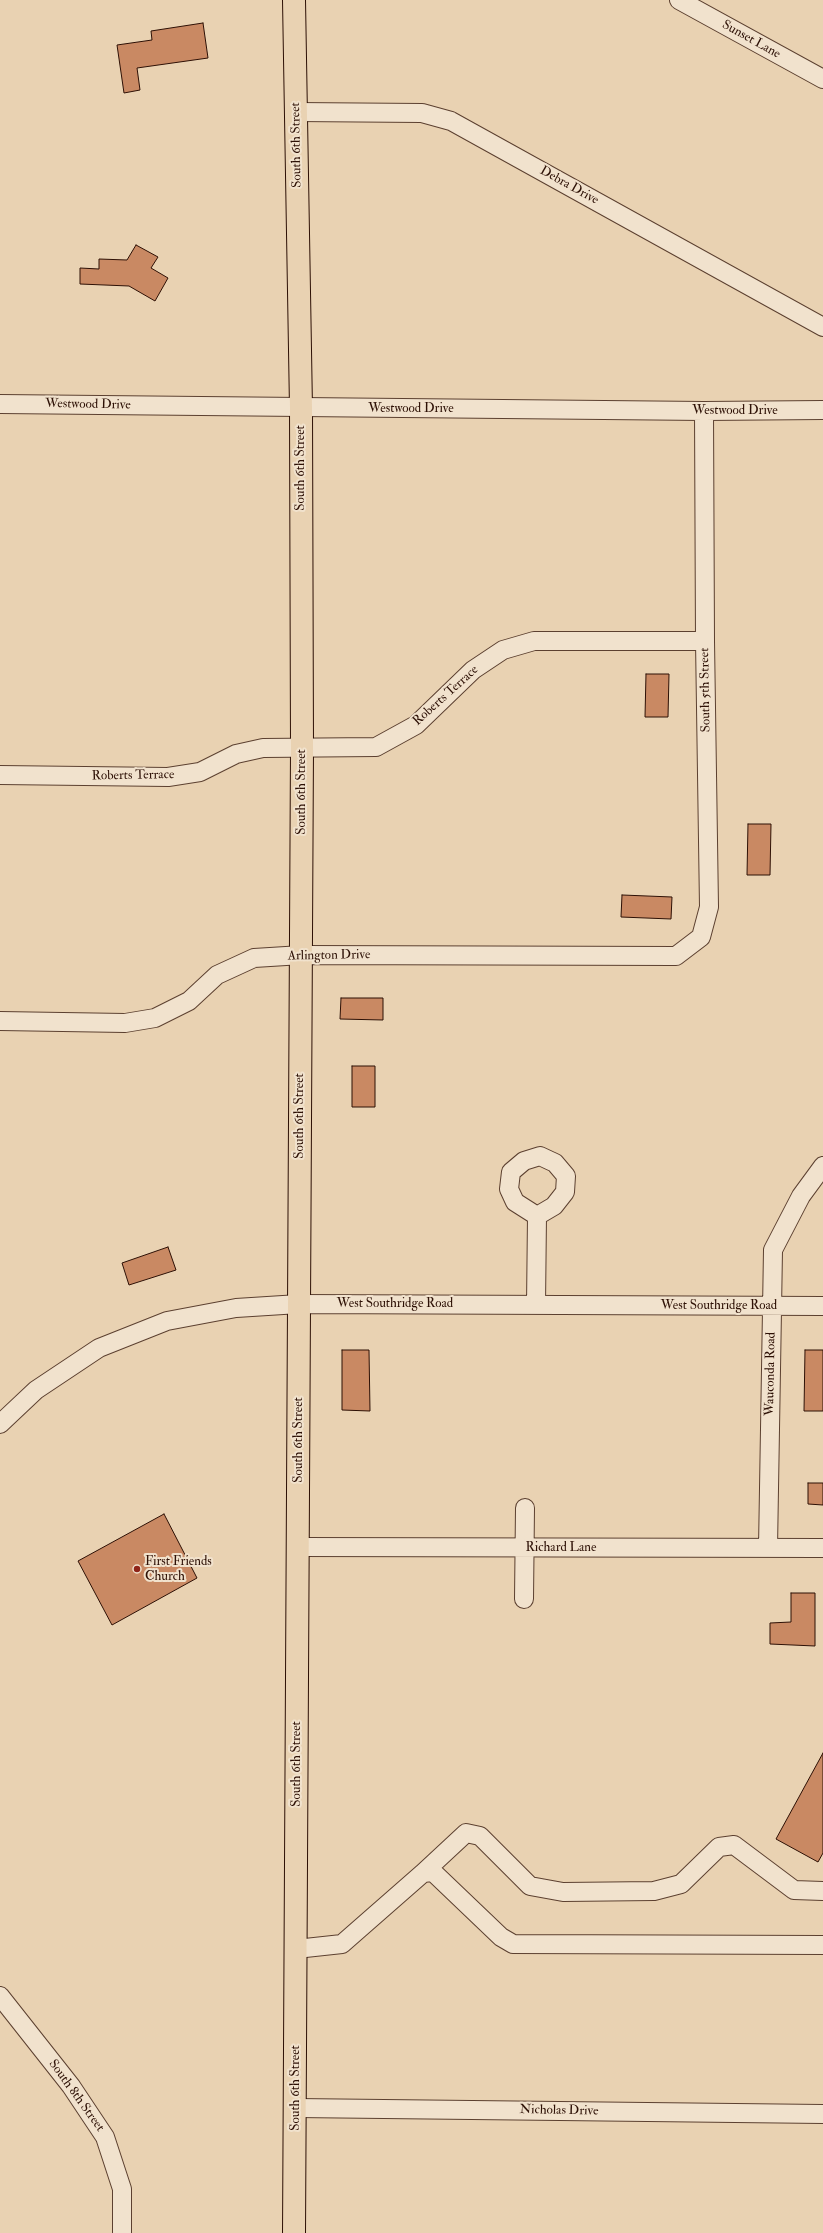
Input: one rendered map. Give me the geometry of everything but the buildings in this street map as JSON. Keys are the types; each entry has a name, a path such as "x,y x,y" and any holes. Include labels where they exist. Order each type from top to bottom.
{"main road":[{"name":"South 6th Street","path":"294,0 301,408 302,749 296,2108 294,2233"}],"street":[{"name":"Sunset Lane","path":"679,0 823,79"},
{"name":"Debra Drive","path":"296,112 422,113 451,121 823,327"},
{"name":"Westwood Drive","path":"0,404 704,411 823,410"},
{"name":"South 5th Street","path":"676,956 701,937 709,907 705,641 704,411"},
{"name":"Roberts Terrace","path":"0,775 168,777 200,772 236,754 263,748 302,749 376,747 416,725 473,670 503,650 534,641 705,641"},
{"name":"Arlington Drive","path":"0,1021 125,1023 155,1018 189,1001 217,975 254,958 302,955 676,956"},
{"name":"Wauconda Road","path":"768,1548 773,1250 801,1196 823,1166"},
{"path":"536,1305 537,1216"},
{"name":"West Southridge Road","path":"0,1424 36,1390 99,1348 167,1321 236,1308 299,1304 823,1306"},
{"path":"524,1599 525,1508"},
{"name":"Richard Lane","path":"298,1547 823,1548"},
{"path":"296,1950 342,1944 466,1833 480,1836 530,1886 563,1892 654,1892 680,1884 719,1847 734,1845 794,1890 823,1891"},
{"path":"423,1873 433,1872 501,1937 513,1944 823,1945"},
{"name":"South 8th Street","path":"0,1996 71,2086 105,2137 122,2189 122,2233"},
{"name":"Nicholas Drive","path":"296,2108 823,2114"}],"place":[{"name":"First Friends Church","path":"137,1569"}]}
